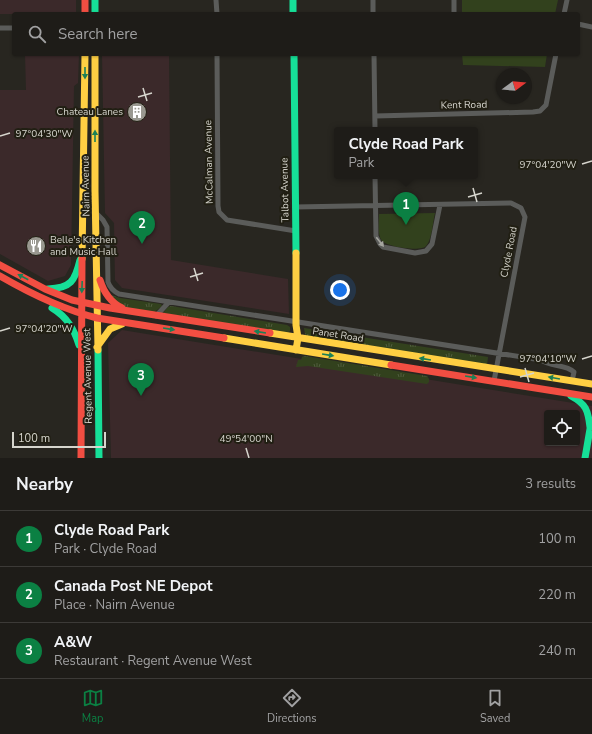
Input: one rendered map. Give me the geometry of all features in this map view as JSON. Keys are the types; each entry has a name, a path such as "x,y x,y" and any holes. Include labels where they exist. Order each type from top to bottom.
{"street":[{"path":"85,0 85,12"},
{"path":"95,0 95,12"},
{"path":"216,0 217,12"},
{"path":"293,0 293,12"},
{"path":"373,0 373,12"},
{"path":"454,0 454,12"},
{"path":"564,12 567,0"},
{"path":"580,24 592,27"},
{"path":"0,28 12,28"},
{"name":"Nairn Avenue","path":"82,314 85,56"},
{"name":"Nairn Avenue","path":"95,56 97,318"},
{"name":"McCalman Avenue","path":"217,56 219,212 227,220 296,230"},
{"name":"Talbot Avenue","path":"293,349 296,324 294,56"},
{"path":"374,56 375,127"},
{"name":"Kent Road","path":"375,116 540,111 546,106 556,56"},
{"path":"85,93 96,93"},
{"path":"375,179 376,236 380,244 387,248 415,253 426,251 432,244 440,205"},
{"name":"Clyde Road","path":"295,206 511,203 521,208 525,217 498,353 494,381"},
{"path":"84,213 96,213 103,220 107,228 110,287 113,291 119,294 296,324 541,360 546,364 570,368 574,372 572,381"},
{"path":"45,289 62,288 71,283 75,278 83,244"},
{"name":"Panet Road","path":"0,265 45,289 97,306 592,384"},
{"path":"108,270 97,271 103,289 109,300 118,307 130,311"},
{"path":"0,276 23,292 65,316 75,332 81,350"},
{"path":"14,285 53,305 97,318 592,397"},
{"path":"156,316 170,302"},
{"name":"Regent Avenue West","path":"81,458 82,314"},
{"name":"Regent Avenue West","path":"97,318 98,458"},
{"path":"97,347 106,332 114,326 130,323"},
{"path":"565,392 584,404 588,409 591,427 590,458"},
{"path":"585,458 591,427"}],"shaded area":[{"path":"0,0 76,0 76,12 12,12 12,14 0,14"},
{"path":"25,56 79,56 78,83 74,86 71,265 65,276 48,281 0,254 0,90 26,90"},
{"path":"102,56 169,56 171,260 288,279 289,314 122,288 115,280 114,223 105,213"},
{"path":"122,330 592,406 592,458 111,458 108,343"}],"green space":[{"path":"462,0 558,0 555,12 462,12"},
{"path":"462,56 547,56 545,67 463,65"},
{"path":"435,213 430,239 423,248 411,249 397,247 385,243 380,238 379,214"},
{"path":"111,295 120,298 161,304 162,306 154,312 127,308 109,297"},
{"path":"171,306 287,325 290,327 290,331 288,333 163,313 168,307"},
{"path":"304,328 488,357 487,365 307,337"},
{"path":"305,356 427,376 429,382 427,384 308,366 296,367 298,360 301,360 302,357"}],"traffic: fast":[{"path":"95,0 95,12"},
{"path":"293,0 293,12"},
{"path":"294,56 296,253"},
{"path":"48,289 62,287 71,282 74,278 80,260"},
{"path":"52,308 66,319 75,334 79,345"},
{"path":"98,350 99,458"},
{"path":"571,396 580,402 585,408 590,427"},
{"path":"585,458 591,423"}],"traffic: slow":[{"path":"82,259 85,56"},
{"path":"95,56 95,191 98,350"},
{"path":"296,253 296,325 298,338 296,350"},
{"path":"97,347 110,329 122,324"},
{"path":"270,333 592,384"},
{"path":"224,338 391,365"}],"traffic: jam":[{"path":"85,0 85,12"},
{"path":"81,458 82,259"},
{"path":"0,265 45,289 72,300 110,308 270,333"},
{"path":"0,276 47,300 71,310 97,318 224,338"},
{"path":"100,280 108,297 122,308"},
{"path":"391,365 592,397"}],"place":[{"name":"Chateau Lanes","path":"137,112"},
{"name":"Clyde Road Park","path":"406,225"},
{"name":"Canada Post NE Depot","path":"142,244"},
{"name":"Belle's Kitchen and Music Hall","path":"36,246"},
{"name":"A&W","path":"141,396"}]}
